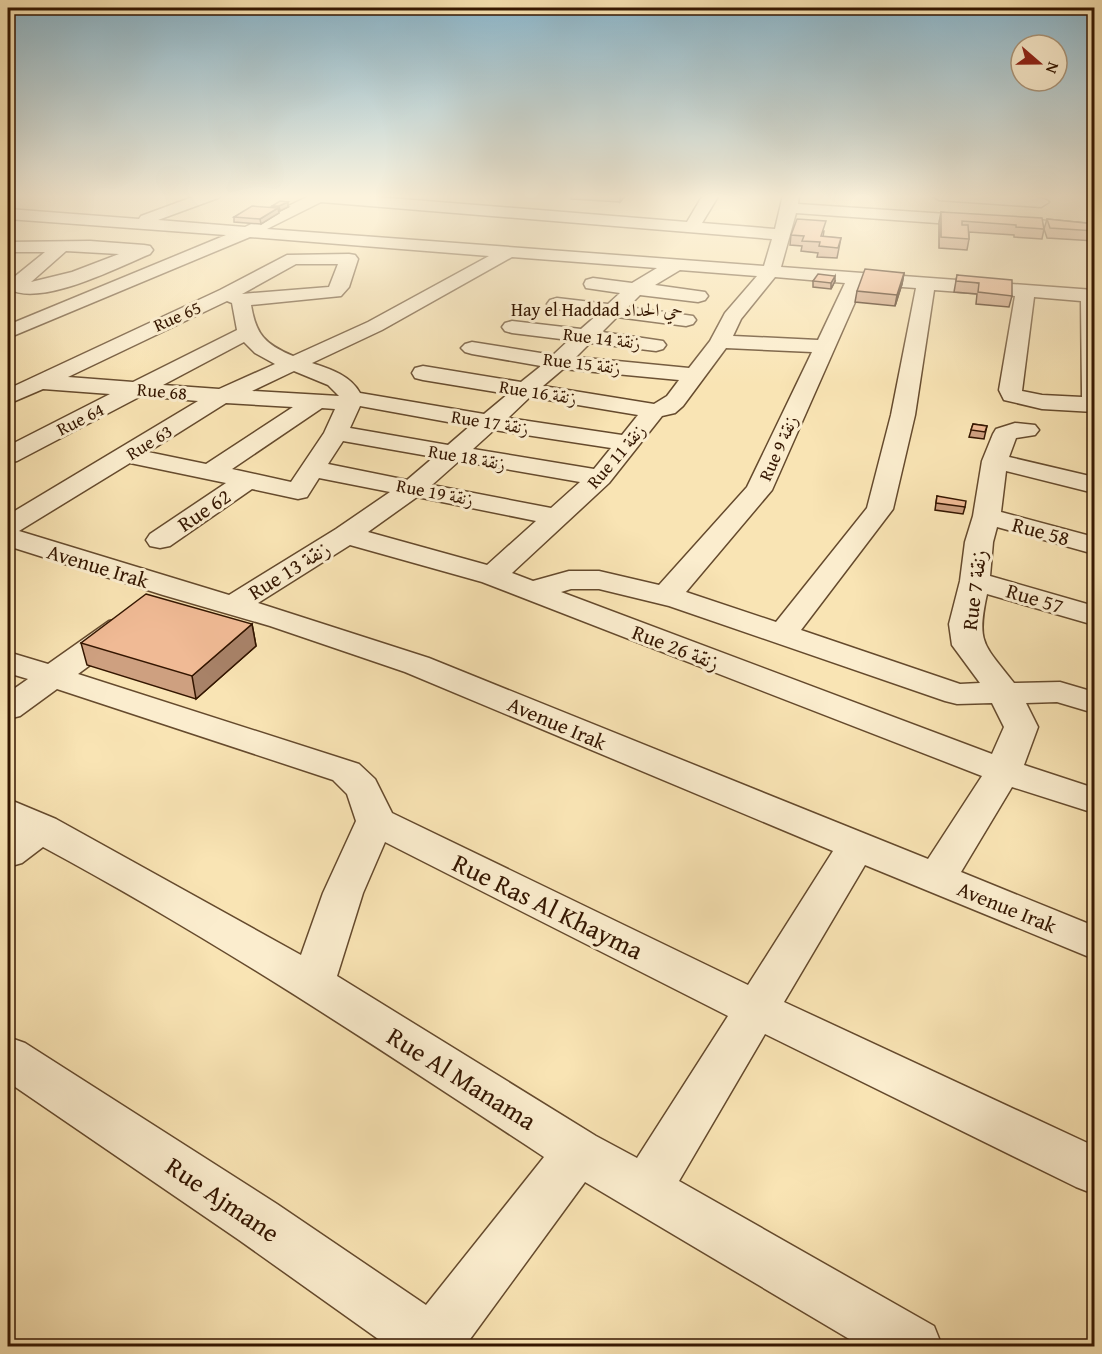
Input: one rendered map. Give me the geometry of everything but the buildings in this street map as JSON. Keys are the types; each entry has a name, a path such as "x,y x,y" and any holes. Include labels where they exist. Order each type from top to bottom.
{"street":[{"path":"48,258 15,286 21,289 43,288 122,258"},
{"path":"8,332 184,258"},
{"name":"Rue 65","path":"8,397 142,332 234,297 293,259 380,258"},
{"name":"Rue 63","path":"8,526 129,455 222,396 294,365 393,317 496,258"},
{"path":"557,258 856,277 1025,290 1093,296 1095,405 1027,400 1012,394 1010,390 1025,290"},
{"path":"771,271 775,258"},
{"path":"129,455 298,491 336,433 351,401 349,390 337,381 294,365 253,341 234,297 334,292 340,287 349,259"},
{"name":"Rue 13 زنقة","path":"233,606 346,535 412,488 558,362 635,289 676,265"},
{"name":"Rue 11 زنقة","path":"492,576 600,478 654,411 667,408 720,342 732,318 771,271"},
{"name":"Rue 9 زنقة","path":"666,596 759,490 856,277"},
{"path":"782,633 880,509 903,415 926,283"},
{"path":"593,284 698,296"},
{"path":"558,304 686,320"},
{"name":"Rue 14 زنقة","path":"512,327 656,345"},
{"name":"Rue 64","path":"8,456 248,332"},
{"path":"720,342 823,346"},
{"name":"Rue 15 زنقة","path":"472,348 558,362 693,375"},
{"name":"Rue 16 زنقة","path":"423,373 654,411"},
{"name":"Rue 68","path":"8,380 316,402"},
{"name":"Rue 17 زنقة","path":"316,402 351,401 629,443"},
{"path":"211,472 316,402"},
{"name":"Rue 7 زنقة","path":"937,878 1003,771 1021,727 1004,693 968,645 965,624 975,581 979,542 987,516 994,461 1005,434 1015,430 1027,430"},
{"name":"Rue 18 زنقة","path":"336,433 600,478"},
{"path":"994,461 1095,485"},
{"name":"Rue 19 زنقة","path":"312,470 557,517"},
{"name":"Rue 62","path":"160,540 248,480"},
{"name":"Rue 58","path":"987,516 1095,546"},
{"name":"Rue 26 زنقة","path":"346,535 492,576 1003,771 1095,801"},
{"name":"Avenue Irak","path":"8,537 417,665 1095,944"},
{"path":"529,592 569,580 582,579 666,596 782,633 957,694 1060,692 1095,703"},
{"name":"Rue 57","path":"975,581 1095,616"},
{"path":"8,709 174,589"},
{"path":"8,662 346,772 359,782 367,794 375,821 343,893 313,982"},
{"path":"8,853 25,820"},
{"name":"Rue Al Manama","path":"25,820 313,982 578,1152 646,1189 914,1347"},
{"name":"Rue Ras Al Khayma","path":"375,821 758,1010 1095,1171"},
{"path":"646,1189 856,847"},
{"name":"Rue Ajmane","path":"8,1057 258,1222 433,1346"},
{"path":"433,1346 578,1152"}],"district":[{"name":"Hay el Haddad حي الحداد","path":"597,309"}]}
